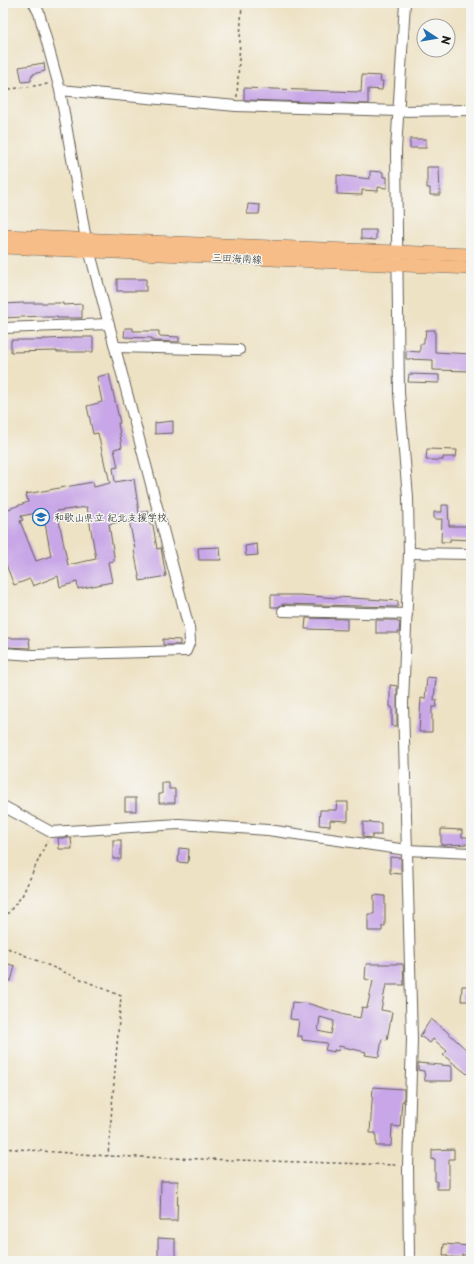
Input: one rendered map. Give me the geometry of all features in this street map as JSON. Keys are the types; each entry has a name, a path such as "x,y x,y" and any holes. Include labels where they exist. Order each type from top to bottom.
{"main road":[{"name":"三田海南線","path":"3,236 88,245 397,258 471,255"},
{"name":"三田海南線","path":"3,247 88,245"},
{"name":"三田海南線","path":"397,258 471,268"}],"street":[{"path":"3,653 33,655 186,652 190,641 189,628 88,245 59,87 34,3"},
{"path":"405,3 396,150 399,393 408,497 409,553 403,703 412,1040 408,1166 409,1261"},
{"path":"59,87 236,106 399,111 471,110"},
{"path":"3,328 109,324"},
{"path":"115,347 240,350"},
{"path":"409,553 471,554"},
{"path":"283,611 407,614"},
{"path":"3,806 51,832 179,824 268,830 407,850 471,853"}],"path":[{"path":"236,106 242,3"},
{"path":"3,90 59,87"},
{"path":"3,919 22,896 51,832"},
{"path":"3,945 121,996 108,1156"},
{"path":"3,1148 108,1156 408,1166"}],"building":[{"path":"44,63 45,71 33,74 33,76 31,76 31,81 22,82 19,67"},
{"path":"362,75 381,76 380,81 383,81 382,90 368,89 368,104 244,100 244,88 361,92"},
{"path":"410,139 426,139 426,148 410,148"},
{"path":"427,167 439,167 440,195 430,195 430,188 427,188"},
{"path":"370,171 383,172 383,177 387,177 387,188 378,187 378,191 362,190 362,195 337,194 337,175 370,179"},
{"path":"248,204 260,205 259,214 247,214"},
{"path":"361,230 376,230 376,240 361,239"},
{"path":"117,279 146,279 146,291 117,291"},
{"path":"63,303 63,305 82,304 82,318 57,318 42,316 3,318 3,304"},
{"path":"125,328 133,328 133,331 159,331 159,336 179,337 179,342 152,341 152,338 124,337"},
{"path":"426,330 435,330 435,352 471,354 471,371 433,370 433,360 406,359 406,351 420,352 420,344 424,344"},
{"path":"71,337 93,337 93,352 11,352 11,340 43,340"},
{"path":"109,374 120,423 118,423 122,447 114,449 118,467 113,468 115,482 134,479 139,513 148,511 150,525 153,525 157,549 161,548 166,576 140,581 129,520 109,524 114,556 114,561 108,562 112,582 78,589 77,582 60,587 58,576 33,586 30,579 14,585 3,557 3,511 28,502 26,494 93,482 94,487 110,483 98,433 93,434 87,406 102,402 97,377","holes":["87,507 96,559 68,565 57,511","43,512 51,556 36,561 20,521 23,520 21,516"]},
{"path":"409,374 439,375 439,383 408,382"},
{"path":"173,421 173,433 155,434 155,423"},
{"path":"427,449 457,450 456,457 443,457 443,460 426,460"},
{"path":"442,505 448,505 449,526 471,526 471,540 450,539 450,542 441,542 442,519 434,519 434,512 442,512"},
{"path":"257,544 258,555 246,556 245,546"},
{"path":"220,547 221,560 199,560 198,548"},
{"path":"271,595 300,595 398,601 398,607 283,604 278,607 271,607"},
{"path":"306,618 347,619 347,630 305,629"},
{"path":"376,620 397,620 397,622 400,622 399,633 376,633"},
{"path":"3,638 29,638 30,648 3,647"},
{"path":"163,639 180,640 180,645 163,645"},
{"path":"427,677 436,678 434,700 437,700 436,707 432,707 432,732 419,732 421,698 425,699"},
{"path":"390,685 397,686 397,726 392,726"},
{"path":"162,783 169,783 169,789 175,789 175,803 159,803 159,794 162,794"},
{"path":"125,798 136,798 136,811 125,811"},
{"path":"337,802 348,802 348,821 330,820 330,826 319,825 320,810 336,810"},
{"path":"363,822 381,823 381,835 372,835 372,838 363,837"},
{"path":"441,829 462,830 462,837 471,837 471,844 441,845"},
{"path":"58,838 71,838 72,849 59,849"},
{"path":"113,840 121,840 121,859 113,859"},
{"path":"179,848 189,849 188,863 178,862"},
{"path":"390,857 401,858 401,874 390,873"},
{"path":"374,895 385,896 385,926 382,926 382,931 368,931 368,914 374,914"},
{"path":"5,963 15,966 11,981 3,979"},
{"path":"366,964 403,964 404,985 386,985 381,1010 392,1012 387,1040 382,1039 379,1057 365,1055 366,1052 339,1046 338,1051 334,1050 334,1052 325,1050 327,1043 302,1040 302,1036 297,1036 299,1020 290,1019 292,1002 310,1004 360,1018 362,1007 367,1008 373,981 365,979","holes":["320,1017 334,1021 331,1034 318,1031"]},
{"path":"462,986 471,986 471,1001 461,1001"},
{"path":"431,1019 471,1054 471,1077 443,1055 447,1051 433,1039 430,1043 420,1036"},
{"path":"418,1063 452,1066 452,1081 425,1081 424,1071 418,1070"},
{"path":"373,1087 404,1089 404,1101 402,1101 400,1127 392,1126 391,1146 376,1146 376,1133 370,1133"},
{"path":"454,1149 454,1159 449,1159 449,1189 437,1189 437,1181 435,1181 435,1159 432,1160 432,1150"},
{"path":"161,1181 178,1181 177,1221 160,1221"},
{"path":"158,1238 175,1239 175,1261 158,1261"},
{"path":"444,1244 470,1246 470,1255 462,1255 461,1258 447,1257 447,1255 443,1255"}],"place":[{"name":"和歌山県立 紀北支援学校","path":"41,517"}]}
